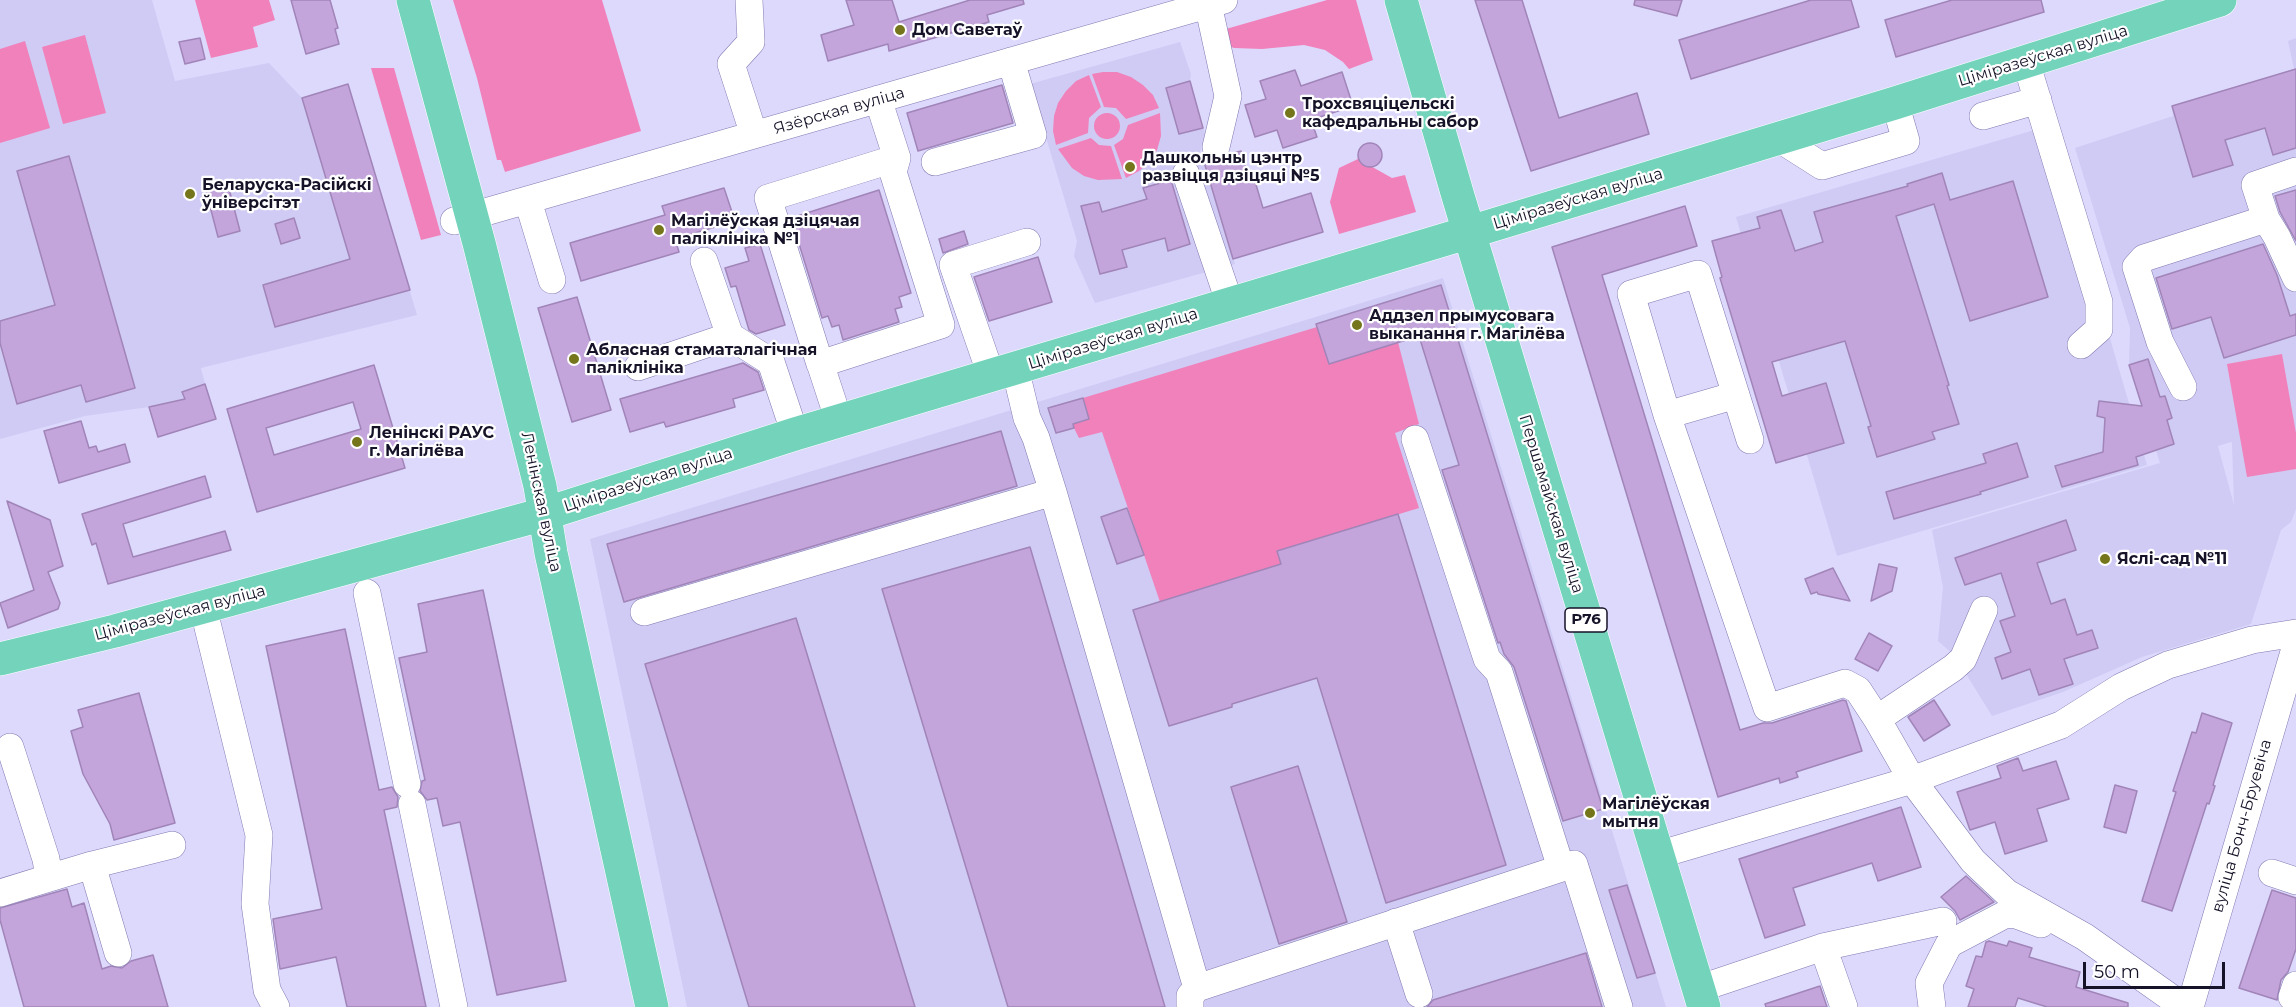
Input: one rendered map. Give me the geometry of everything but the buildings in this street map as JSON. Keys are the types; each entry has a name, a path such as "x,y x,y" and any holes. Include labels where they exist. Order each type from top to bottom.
{"main road":[{"name":"Ленінская вуліца","path":"393,0 413,35 463,218 471,282 535,516 555,574 652,1007"},
{"name":"Ленінская вуліца","path":"413,35 414,0"},
{"name":"Першамайская вуліца","path":"1402,0 1701,998"},
{"name":"Ціміразеўская вуліца","path":"0,660 116,631 535,516 795,434 1894,103 2220,0"},
{"name":"Ленінская вуліца","path":"535,516 532,558 630,1007"}],"street":[{"path":"749,0 751,42 731,64 754,135"},
{"path":"1216,2 1228,96 1216,147"},
{"name":"Язёрская вуліца","path":"463,218 1216,2"},
{"path":"935,162 1033,135 1011,62"},
{"path":"2026,62 2099,302 2099,329 2081,345"},
{"path":"820,363 941,325 893,172 897,158 878,99"},
{"path":"1983,116 2038,100"},
{"path":"838,421 768,198 897,158"},
{"path":"2296,171 2255,185 2266,219 2296,278"},
{"path":"1186,174 1230,304"},
{"path":"528,201 552,280"},
{"path":"2183,387 2160,342 2136,267 2144,258 2266,219"},
{"path":"1027,242 953,265 1036,438 1194,997 1396,922 1574,864 1618,1007"},
{"path":"704,261 730,336 771,362 795,434"},
{"path":"1750,440 1698,274 1631,294 1667,415 1767,708 1845,683 1857,690 1877,719 1912,780 1973,861 2007,893 2085,937 2184,1007"},
{"path":"638,367 730,336"},
{"path":"1667,415 1736,395"},
{"path":"1415,439 1486,658 1499,672 1561,868"},
{"path":"644,612 1053,492"},
{"path":"367,593 454,1007"},
{"path":"203,607 258,835 255,904 267,990 276,1007"},
{"path":"1877,719 1963,659 1984,610"},
{"path":"1658,855 1912,780 2061,725 2121,687 2168,664 2252,640 2296,633"},
{"name":"вуліца Бонч-Бруевіча","path":"2190,1007 2296,645"},
{"path":"10,747 46,859 49,878"},
{"path":"0,893 92,865 172,845"},
{"path":"92,865 118,953"},
{"path":"1932,1007 1929,983 1945,949 1949,944 2004,915 2014,914 2068,935 2085,937"},
{"path":"1701,998 1824,947 1943,921"},
{"path":"1396,922 1419,994"},
{"path":"1824,947 1844,1007"},
{"path":"2296,985 2292,997 2296,999"}],"shaded area":[{"name":"Беларуска-Расійскі ўніверсітэт","path":"0,0 152,0 175,81 269,63 302,98 348,84 417,315 201,368 205,384 183,392 185,399 149,407 85,416 0,439"},
{"path":"195,0 269,0 275,20 253,27 258,47 211,58"},
{"path":"453,0 602,0 641,131 505,172 501,160 497,160 477,78"},
{"path":"1327,0 1356,0 1373,60 1349,69 1325,50 1304,45 1262,49 1234,48 1226,45 1219,31"},
{"path":"85,35 106,113 63,124 42,47"},
{"path":"2296,38 2296,509 2291,522 2281,530 2251,624 2142,657 2063,692 1992,716 1955,656 1938,641 1943,587 1932,530 2160,463 2129,365 2130,328 2075,148 2173,116 2172,106 2294,69 2288,41","holes":["2232,443 2234,505 2218,446"]},
{"path":"25,41 50,128 0,143 0,49"},
{"name":"Дашкольны цэнтр развіцця дзіцяці №5","path":"1180,42 1191,74 1190,81 1206,137 1200,152 1235,264 1095,303 1074,256 1077,241 1030,84"},
{"path":"371,68 394,68 441,235 421,240"},
{"path":"1117,72 1131,77 1153,95 1159,108 1126,119 1116,108 1104,107 1092,74"},
{"path":"1089,75 1101,107 1089,118 1088,133 1056,145 1053,131 1058,103 1076,81"},
{"path":"1107,113 1116,117 1120,126 1116,135 1107,139 1098,135 1094,126 1098,117"},
{"path":"1160,113 1161,136 1157,150 1149,162 1126,178 1114,145 1123,139 1128,125"},
{"path":"2048,126 2147,465 1837,556 1736,217"},
{"path":"1091,138 1099,145 1111,146 1122,179 1098,180 1084,176 1072,168 1058,149"},
{"path":"1358,159 1392,178 1405,175 1416,212 1339,234 1330,202 1339,168"},
{"path":"1443,278 1666,1007 687,1007 590,539"},
{"path":"1317,327 1329,364 1398,342 1419,424 1395,433 1419,508 1278,551 1281,564 1160,602 1102,432 1079,438 1074,428 1073,424 1089,419 1083,398"},
{"path":"2282,354 2296,433 2296,469 2247,477 2227,364"}],"place":[{"name":"Дом Саветаў","path":"900,30"},
{"name":"Трохсвяціцельскі кафедральны сабор","path":"1290,113"},
{"name":"Дашкольны цэнтр развіцця дзіцяці №5","path":"1130,167"},
{"name":"Беларуска-Расійскі ўніверсітэт","path":"190,194"},
{"name":"Магілёўская дзіцячая паліклініка №1","path":"659,230"},
{"name":"Аддзел прымусовага выканання г. Магілёва","path":"1357,325"},
{"name":"Абласная стаматалагічная паліклініка","path":"574,359"},
{"name":"Ленінскі РАУС г. Магілёва","path":"357,442"},
{"name":"Яслі-сад №11","path":"2105,559"},
{"name":"Магілёўская мытня","path":"1590,813"}]}
